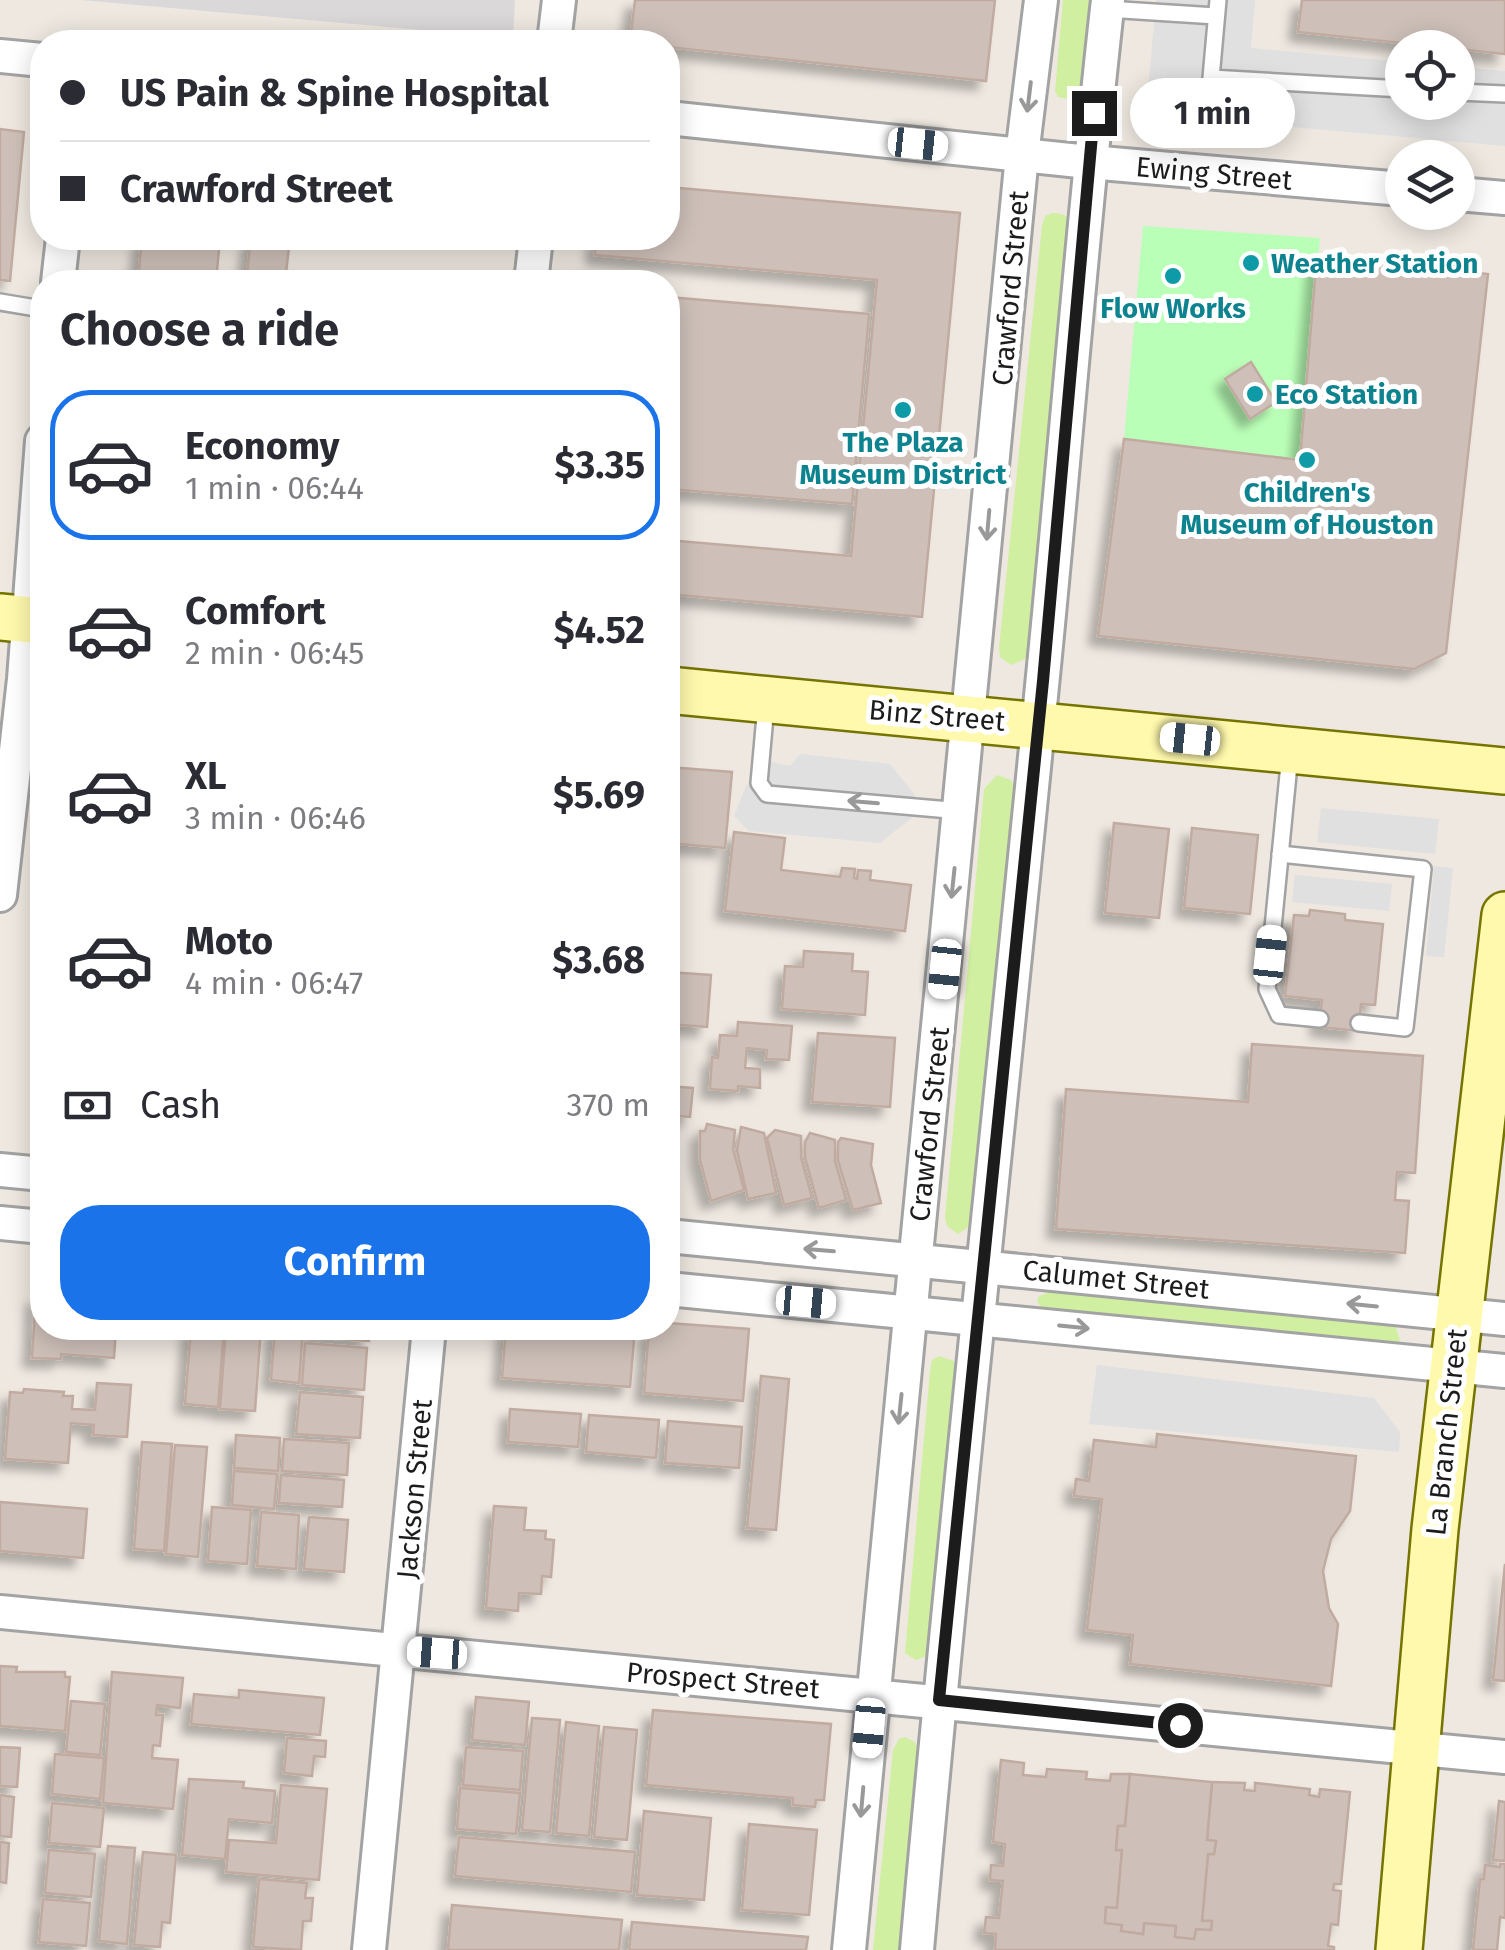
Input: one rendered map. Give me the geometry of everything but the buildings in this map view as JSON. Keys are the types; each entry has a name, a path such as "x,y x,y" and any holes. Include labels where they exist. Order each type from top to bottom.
{"street":[{"path":"555,30 559,0"},
{"name":"Crawford Street","path":"849,1950 1022,155 1041,0"},
{"path":"916,1950 1107,4"},
{"path":"0,56 30,59"},
{"name":"Ewing Street","path":"680,119 1385,188"},
{"path":"1475,195 1505,198"},
{"path":"0,895 24,679 23,619 30,554"},
{"name":"Binz Street","path":"680,691 1505,771"},
{"name":"La Branch Street","path":"1398,1950 1458,1314 1500,999 1505,914"},
{"path":"0,1170 30,1173"},
{"path":"0,1223 30,1226"},
{"name":"Calumet Street","path":"680,1237 1505,1319"},
{"name":"Calumet Street","path":"680,1290 1505,1371"},
{"name":"Jackson Street","path":"368,1950 428,1340"},
{"name":"Prospect Street","path":"0,1612 1505,1757"}],"lane":[{"path":"1107,4 1217,8 1211,78 1385,87"},
{"path":"1475,93 1505,94"},
{"path":"0,302 30,307"},
{"path":"766,699 759,783 767,794 960,811"},
{"path":"1290,749 1266,989 1279,1015 1320,1019"},
{"path":"1280,854 1422,869 1405,1028 1359,1023"}],"shaded area":[{"path":"81,0 515,0 513,30 422,30"},
{"path":"1156,0 1255,0 1251,48 1385,60 1385,120 1475,120 1475,68 1505,71 1505,146 1475,143 1475,140 1146,114"},
{"path":"800,754 890,764 915,795 914,816 880,843 749,831 734,816 746,786 771,762 790,766"},
{"path":"1321,808 1439,819 1435,854 1317,842"},
{"path":"1434,866 1453,868 1444,957 1426,956"},
{"path":"1295,875 1392,884 1389,911 1292,902"},
{"path":"1097,1365 1374,1398 1400,1432 1399,1452 1089,1424"}],"green space":[{"path":"1063,0 1094,0 1082,96 1075,100 1058,97 1055,91"},
{"path":"1045,216 1066,216 1073,227 1029,651 1025,659 1011,665 1000,657 999,648 1042,225"},
{"path":"1143,226 1320,238 1300,460 1124,439"},
{"path":"997,775 1011,780 1017,793 974,1223 958,1234 947,1226 945,1218 984,789"},
{"path":"1050,1292 1385,1325 1396,1327 1400,1341 1390,1346 1042,1309 1037,1301 1039,1296"},
{"path":"939,1356 954,1361 956,1371 929,1655 916,1660 905,1653 930,1371 932,1360"},
{"path":"905,1737 915,1742 918,1749 901,1950 873,1950 893,1750 899,1739"}],"place":[{"name":"Weather Station","path":"1251,263"},
{"name":"Flow Works","path":"1173,276"},
{"name":"Eco Station","path":"1255,394"},
{"name":"The Plaza Museum District","path":"903,410"},
{"name":"Children's Museum of Houston","path":"1307,460"}],"route":[{"path":"1094,113 1043,681 939,1700 1180,1725"}]}
